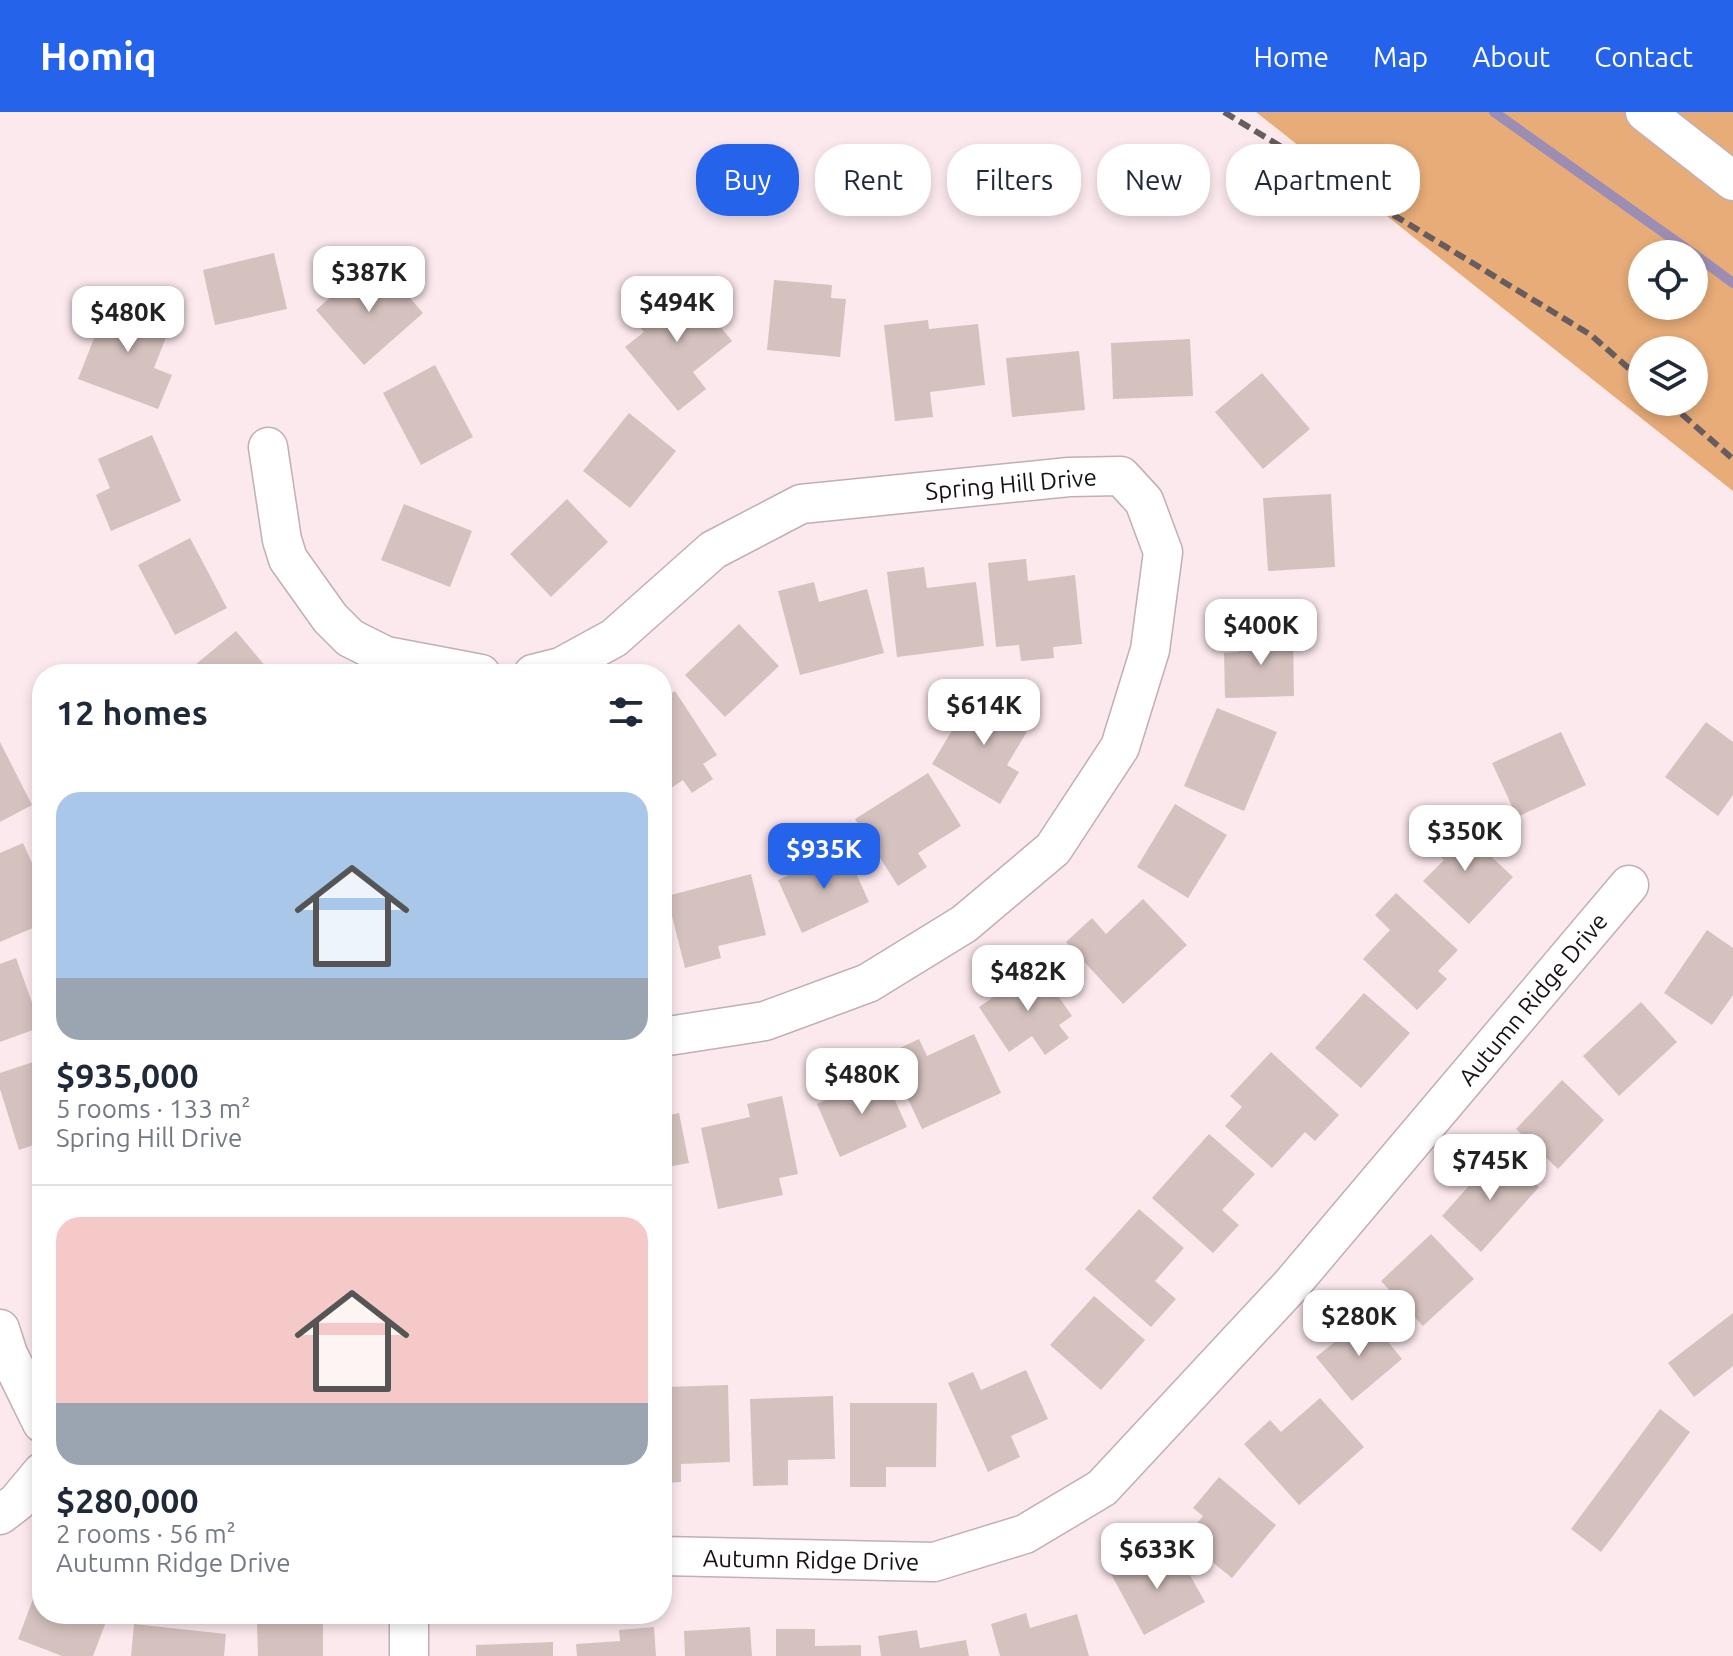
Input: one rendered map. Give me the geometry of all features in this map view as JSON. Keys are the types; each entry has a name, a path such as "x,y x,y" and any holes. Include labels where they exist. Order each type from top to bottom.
{"street":[{"path":"1645,112 1733,181"},
{"path":"268,447 282,540 288,559 330,618 350,638 386,656 428,664"},
{"name":"Spring Hill Drive","path":"566,664 614,638 713,550 801,504 1069,477 1121,476 1144,501 1163,552 1150,650 1120,747 1053,849 964,924 868,983 765,1021 672,1035"},
{"name":"Autumn Ridge Drive","path":"672,1556 934,1562 1025,1534 1102,1488 1291,1285 1629,885"},
{"path":"0,1329 8,1354 32,1403"},
{"path":"0,1515 17,1502 32,1484"},
{"path":"409,1624 409,1656"}],"shaded area":[{"path":"1256,112 1733,112 1733,491 1639,416 1708,416 1708,336 1628,336 1628,408 1387,216 1420,216 1420,144 1296,144"}],"building":[{"path":"274,253 287,309 215,325 203,270"},
{"path":"386,270 423,313 364,365 316,310 359,272 370,285"},
{"path":"682,280 732,341 693,372 706,389 678,411 625,347 644,332 634,320"},
{"path":"774,280 832,285 831,298 846,299 840,357 767,350"},
{"path":"110,298 172,322 154,368 172,375 158,409 78,379"},
{"path":"928,320 929,329 978,324 985,385 930,392 933,417 895,421 884,325"},
{"path":"1190,339 1193,396 1113,399 1111,343"},
{"path":"1079,351 1085,410 1012,417 1006,358"},
{"path":"435,365 473,437 421,465 383,393"},
{"path":"1262,373 1310,429 1263,469 1215,412"},
{"path":"629,413 676,451 630,508 583,471"},
{"path":"152,435 181,501 111,531 96,495 110,488 98,459"},
{"path":"1331,494 1335,567 1268,571 1263,498"},
{"path":"567,499 608,542 551,597 510,554"},
{"path":"404,504 472,531 450,587 381,560"},
{"path":"190,538 227,608 175,635 138,565"},
{"path":"1026,559 1028,581 1075,575 1082,644 1053,647 1054,658 1021,661 1019,645 996,647 988,563"},
{"path":"924,567 927,588 976,582 984,646 897,657 887,572"},
{"path":"814,582 819,602 867,589 884,653 800,675 778,591"},
{"path":"739,624 779,666 725,717 685,675"},
{"path":"236,631 264,664 196,664"},
{"path":"1293,634 1294,696 1225,698 1224,653 1239,652 1238,636"},
{"path":"976,690 1032,723 1007,765 1019,772 1000,804 932,764"},
{"path":"675,691 717,755 703,764 713,779 692,793 683,780 672,787 672,693"},
{"path":"1217,708 1277,732 1244,811 1184,786"},
{"path":"1706,722 1733,742 1733,795 1718,816 1665,777"},
{"path":"1561,732 1586,785 1517,817 1492,763"},
{"path":"0,742 32,805 0,822"},
{"path":"928,773 961,826 918,853 927,867 898,886 855,819"},
{"path":"1175,804 1227,835 1188,898 1137,867"},
{"path":"1451,819 1513,877 1469,924 1423,881 1444,860 1427,844"},
{"path":"23,843 32,863 32,928 0,942 0,853"},
{"path":"845,849 869,902 802,933 778,880"},
{"path":"751,874 766,935 718,946 721,958 685,968 672,916 672,895"},
{"path":"1396,893 1458,950 1438,971 1447,979 1417,1010 1363,959 1390,930 1375,915"},
{"path":"1143,899 1187,945 1123,1004 1066,942 1092,918 1106,934"},
{"path":"1707,930 1733,948 1733,995 1712,1025 1664,993"},
{"path":"16,958 32,1002 32,1030 0,1042 0,964"},
{"path":"1038,967 1072,1016 1059,1025 1069,1038 1045,1055 1032,1036 1009,1052 979,1007"},
{"path":"1364,993 1410,1033 1361,1088 1315,1048"},
{"path":"1641,1002 1677,1042 1619,1096 1583,1056"},
{"path":"974,1034 1001,1093 922,1129 887,1054 919,1039 927,1056"},
{"path":"1271,1052 1339,1115 1315,1141 1305,1132 1272,1168 1225,1126 1242,1107 1230,1096"},
{"path":"32,1062 32,1145 19,1150 0,1089 0,1073"},
{"path":"883,1074 907,1127 840,1157 817,1104"},
{"path":"1562,1080 1604,1120 1558,1169 1516,1129"},
{"path":"782,1096 798,1174 779,1178 783,1195 718,1209 701,1128 750,1117 747,1104"},
{"path":"679,1113 689,1163 672,1166 672,1115"},
{"path":"1209,1134 1255,1174 1222,1210 1239,1225 1213,1253 1152,1198"},
{"path":"1499,1152 1539,1187 1481,1252 1442,1216"},
{"path":"1139,1209 1184,1248 1155,1281 1176,1299 1151,1327 1085,1269"},
{"path":"1431,1234 1474,1279 1423,1326 1381,1281"},
{"path":"1094,1296 1145,1340 1101,1390 1050,1345"},
{"path":"1733,1313 1733,1366 1694,1397 1668,1363"},
{"path":"1367,1316 1402,1359 1352,1401 1316,1357"},
{"path":"1026,1370 1048,1419 1011,1436 1020,1457 988,1472 948,1383 973,1372 981,1390"},
{"path":"728,1385 730,1462 681,1464 681,1482 672,1482 672,1387"},
{"path":"833,1396 835,1459 788,1460 788,1485 753,1486 750,1399"},
{"path":"1320,1398 1364,1447 1299,1505 1244,1444 1270,1420 1281,1432"},
{"path":"850,1403 937,1403 936,1467 886,1467 886,1487 850,1487"},
{"path":"1660,1409 1690,1432 1601,1552 1571,1529"},
{"path":"1219,1477 1276,1525 1232,1578 1184,1539 1203,1516 1193,1508"},
{"path":"1177,1552 1205,1602 1144,1635 1110,1572 1139,1556 1145,1569"},
{"path":"32,1602 32,1624 105,1624 93,1656 62,1656 18,1639"},
{"path":"1026,1613 1030,1628 1077,1614 1089,1656 1000,1656 991,1624"},
{"path":"134,1624 226,1634 224,1656 131,1656"},
{"path":"257,1624 323,1624 323,1656 258,1656"},
{"path":"654,1627 656,1656 577,1656 576,1644 620,1641 619,1630"},
{"path":"750,1627 752,1656 685,1656 684,1631"},
{"path":"776,1629 815,1629 815,1646 861,1645 861,1656 776,1656"},
{"path":"917,1630 920,1648 966,1640 969,1656 881,1656 878,1636"},
{"path":"553,1642 553,1656 476,1656 476,1645"}],"waterway":[{"path":"1494,112 1674,240"},
{"path":"1708,264 1733,283"}],"railway":[{"path":"1224,112 1591,335 1628,368"},
{"path":"1684,416 1733,459"}]}
